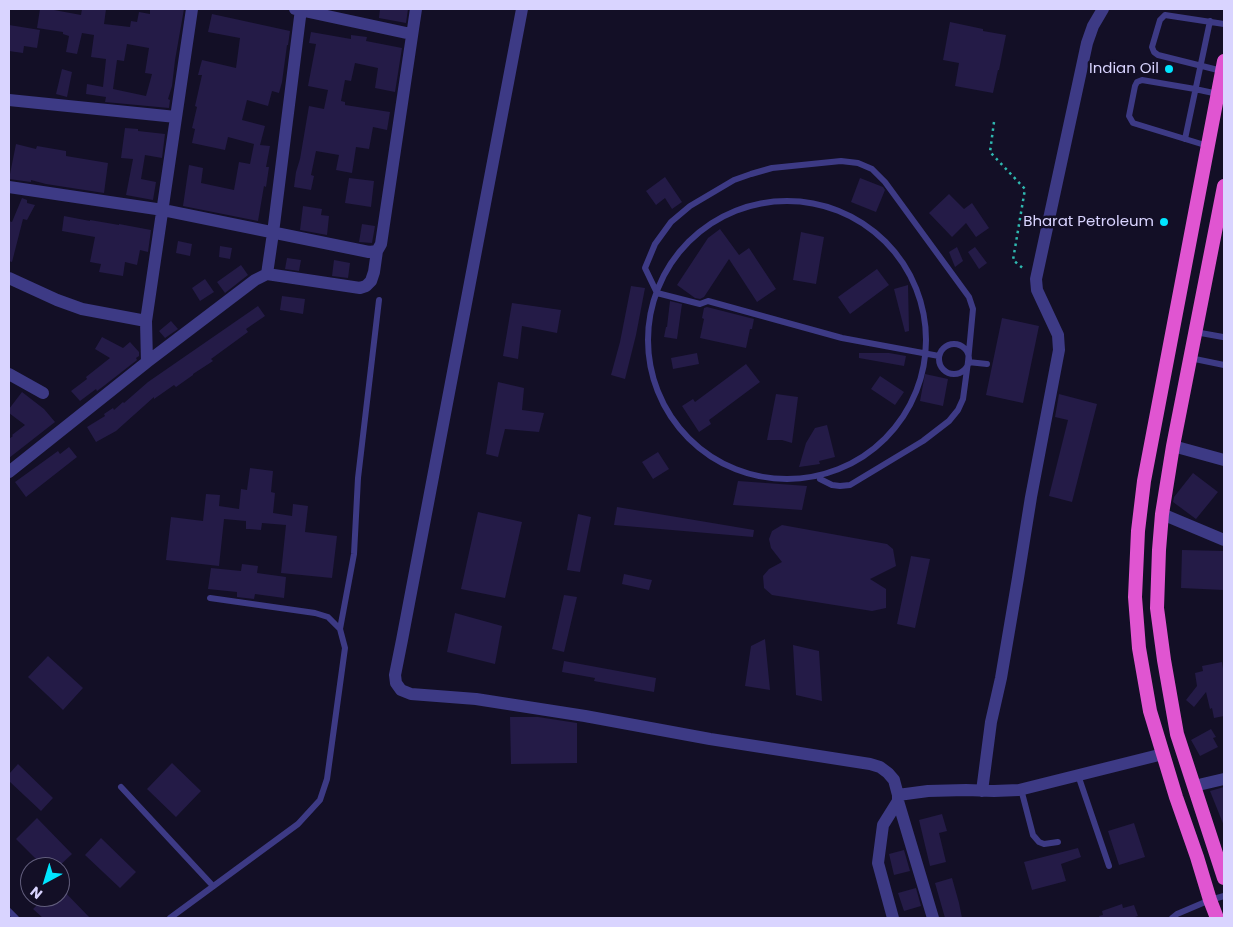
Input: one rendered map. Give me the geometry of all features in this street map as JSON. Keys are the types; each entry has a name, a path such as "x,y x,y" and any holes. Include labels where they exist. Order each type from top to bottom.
{"highway":[{"path":"1217,918 1150,711 1141,657 1135,597 1138,531 1144,481 1223,66"},
{"path":"1224,186 1172,446 1162,514 1157,608 1177,734 1224,878"},
{"path":"1162,389 1182,396"}],"street":[{"path":"147,362 146,321 192,9"},
{"path":"266,274 273,233 299,9 411,34"},
{"path":"9,472 147,362 255,280 266,274 360,288 366,286 371,281 377,251 381,244 416,9"},
{"path":"522,9 395,675 396,683 401,690 411,694 476,699 880,767 894,780 933,918"},
{"path":"982,790 991,722 1059,350 1058,335 1037,290 1036,278 1087,43 1103,9"},
{"path":"9,100 176,116"},
{"path":"9,187 163,210 369,252 377,251"},
{"path":"9,278 82,309 146,321"},
{"path":"9,374 43,393"},
{"path":"1172,446 1224,460"},
{"path":"1162,514 1224,540"},
{"path":"893,918 878,863 883,825 898,798 928,791 1021,789 1163,754"},
{"path":"1194,786 1224,779"}],"lane":[{"path":"1223,66 1201,66 1158,55 1152,47 1160,20 1165,15 1224,24"},
{"path":"1185,139 1210,21"},
{"path":"1208,146 1133,123 1129,116 1135,86 1142,80 1218,94"},
{"path":"656,293 645,268 656,244 671,222 690,206 734,180 772,168 841,161 858,163 872,170 885,182 968,297 973,309 963,399 958,410 949,421 922,441 850,485 832,485 820,479"},
{"path":"774,199 804,201 838,210 869,226 893,249 907,271 920,303 925,332 922,354 924,361 920,388 908,411 892,434 872,452 847,469 820,479 792,482 766,478 735,467 707,451 685,432 666,407 656,382 648,327 653,301 665,274 678,253 693,235 714,219 741,206 774,199"},
{"path":"656,293 700,304 708,301 842,338 939,356"},
{"path":"170,918 298,824 320,800 327,779 345,648 340,629 354,554 358,478 379,300"},
{"path":"1195,332 1223,337"},
{"path":"954,344 959,345 967,352 968,362 959,373 949,373 941,366 939,356 945,347 954,344"},
{"path":"1190,358 1224,365"},
{"path":"968,362 987,364"},
{"path":"210,598 315,613 328,617 340,629"},
{"path":"1078,775 1109,866"},
{"path":"121,788 213,886"},
{"path":"1021,789 1036,840 1044,844 1058,842"},
{"path":"1172,918 1210,900 1224,896"},
{"path":"9,911 16,918"}],"path":[{"path":"994,122 990,152 1025,188 1013,260 1036,278"}],"building":[{"path":"40,9 54,9 81,15 82,9 106,9 104,24 130,27 131,21 137,22 139,12 150,14 150,9 184,9 172,86 168,99 170,100 169,108 105,102 106,97 86,94 87,84 103,87 106,59 91,57 94,35 82,33 77,54 66,52 69,36 63,34 63,32 37,28","holes":["127,44 149,48 145,73 152,74 146,96 113,89 117,60 124,61"]},
{"path":"380,9 408,9 406,23 379,18"},
{"path":"212,14 290,31 279,93 272,91 268,106 247,100 242,120 265,126 260,145 270,146 266,167 269,167 266,187 264,186 258,221 183,206 189,165 203,168 201,183 234,190 239,162 250,164 254,144 228,137 225,150 192,143 195,129 192,128 197,107 195,106 202,75 198,75 202,60 236,68 240,38 208,32"},
{"path":"950,22 1006,35 993,93 955,86 959,63 943,60"},
{"path":"9,25 40,30 37,48 24,46 23,53 9,51"},
{"path":"311,32 351,39 351,35 367,37 366,41 402,48 395,92 375,88 378,68 355,63 351,81 345,80 341,101 345,102 345,105 390,112 387,130 373,127 369,149 356,147 352,173 336,170 339,155 316,151 311,175 314,176 311,190 294,187 296,172 309,106 324,109 328,90 308,86 316,44 309,43"},
{"path":"62,69 72,72 67,97 56,94"},
{"path":"125,128 165,134 162,158 145,155 141,179 156,182 153,200 126,195 133,159 121,158"},
{"path":"16,144 36,149 37,146 66,151 66,156 108,163 104,193 31,180 31,182 9,179"},
{"path":"665,177 682,202 672,209 665,198 656,205 646,191"},
{"path":"349,178 374,181 371,207 345,203"},
{"path":"860,178 883,187 885,190 876,212 851,202"},
{"path":"949,194 964,209 972,203 989,228 976,237 966,223 952,237 929,213"},
{"path":"22,198 27,200 27,203 35,205 27,220 23,219 12,262 9,261 9,221 12,222"},
{"path":"303,206 322,209 321,215 329,216 327,235 300,230"},
{"path":"64,216 151,230 148,252 140,250 137,265 125,262 123,276 99,272 101,264 90,262 95,237 62,231"},
{"path":"362,224 375,226 372,243 359,242"},
{"path":"720,229 739,255 749,248 776,289 757,302 729,259 704,297 700,299 695,298 677,285 708,238"},
{"path":"801,232 824,237 816,284 793,280"},
{"path":"178,241 192,244 190,256 176,253"},
{"path":"220,246 232,248 230,259 219,257"},
{"path":"957,247 963,261 955,267 949,252"},
{"path":"975,247 987,263 979,269 968,252"},
{"path":"287,258 301,260 299,271 285,269"},
{"path":"334,260 350,263 348,278 332,276"},
{"path":"241,265 248,275 225,293 217,282"},
{"path":"877,269 889,285 850,314 838,297"},
{"path":"205,279 214,292 200,301 192,288"},
{"path":"908,285 909,331 905,332 894,289"},
{"path":"631,286 645,288 625,379 611,375 620,342"},
{"path":"282,296 305,299 303,314 280,310"},
{"path":"670,301 682,304 677,339 664,337"},
{"path":"512,303 561,310 557,333 522,326 518,359 503,356"},
{"path":"258,306 265,316 246,329 248,332 211,359 213,361 176,387 174,385 154,399 154,397 116,431 96,442 87,427 105,416 104,414 113,408 114,410 124,403 148,382"},
{"path":"707,307 754,319 746,348 700,338 704,308"},
{"path":"1002,318 1039,326 1023,403 986,395"},
{"path":"171,321 178,329 165,338 159,331"},
{"path":"102,337 123,348 130,342 139,352 139,356 136,358 137,360 105,385 80,401 71,391 110,358 95,349"},
{"path":"697,353 699,364 673,369 671,358"},
{"path":"859,353 889,353 906,356 904,366 859,358"},
{"path":"746,364 760,382 709,420 711,424 699,432 682,406 693,399 695,402"},
{"path":"925,374 948,379 943,406 920,401"},
{"path":"880,376 904,392 895,405 871,389"},
{"path":"498,382 524,388 522,410 544,413 539,432 505,429 498,457 486,454"},
{"path":"22,392 44,409 55,422 9,458 9,439 25,425 9,413 9,409"},
{"path":"776,394 798,397 792,443 782,440 767,440"},
{"path":"1059,394 1097,404 1072,502 1049,496 1068,420 1055,417"},
{"path":"827,425 835,457 819,461 820,464 799,467 806,443 815,428"},
{"path":"69,447 77,457 26,497 15,482 58,451 60,454"},
{"path":"658,452 669,469 653,479 642,462"},
{"path":"250,468 273,471 271,492 275,493 273,513 292,516 293,504 308,506 305,532 337,536 332,578 281,573 286,525 262,523 261,530 246,529 246,521 224,519 219,566 166,560 171,517 203,521 206,494 220,495 219,506 239,509 241,489 247,490"},
{"path":"1193,473 1218,492 1196,519 1173,502 1174,497"},
{"path":"738,481 807,486 802,510 733,505"},
{"path":"617,507 754,530 753,537 614,525"},
{"path":"478,512 522,522 505,598 461,589"},
{"path":"578,514 591,517 580,572 567,570"},
{"path":"782,525 887,544 893,549 896,566 870,579 886,589 886,608 872,611 772,595 764,588 763,576 769,569 782,562 771,548 769,539 772,531"},
{"path":"1182,550 1224,551 1224,590 1181,588"},
{"path":"911,556 930,559 915,628 897,624"},
{"path":"242,564 258,566 257,573 286,577 284,598 255,594 254,599 237,597 237,592 208,589 211,568 241,571"},
{"path":"624,574 652,580 649,590 622,584"},
{"path":"564,595 577,597 564,652 552,649"},
{"path":"455,613 502,626 495,664 447,652"},
{"path":"765,639 770,690 745,686 751,646"},
{"path":"793,645 819,651 822,701 796,695"},
{"path":"48,656 83,688 63,710 28,677"},
{"path":"564,661 656,678 654,692 594,681 595,678 562,672"},
{"path":"1222,662 1224,675 1224,716 1214,718 1206,692 1194,707 1186,700 1197,686 1195,673 1203,671 1202,666"},
{"path":"510,717 538,717 577,723 577,763 511,764"},
{"path":"1211,729 1216,737 1213,738 1218,747 1200,756 1191,740"},
{"path":"172,763 201,791 176,817 147,789"},
{"path":"18,764 53,798 41,811 9,781 9,774"},
{"path":"1224,787 1224,826 1210,791"},
{"path":"942,814 947,831 939,833 946,862 930,866 919,820"},
{"path":"37,818 72,854 69,857 34,857 16,839"},
{"path":"1134,823 1145,857 1119,865 1108,831"},
{"path":"101,838 136,872 120,888 85,855"},
{"path":"1078,848 1081,857 1061,864 1066,881 1032,890 1024,862"},
{"path":"904,850 910,871 894,875 889,854"},
{"path":"952,878 962,918 945,918 935,883"},
{"path":"916,888 921,906 904,911 898,893"},
{"path":"70,897 90,918 43,918 33,909 35,907 70,907"},
{"path":"1122,904 1123,908 1134,905 1138,916 1132,918 1100,918 1099,916 1103,915 1102,911"}],"place":[{"name":"Indian Oil","path":"1169,69"},
{"name":"Bharat Petroleum","path":"1164,222"}]}
